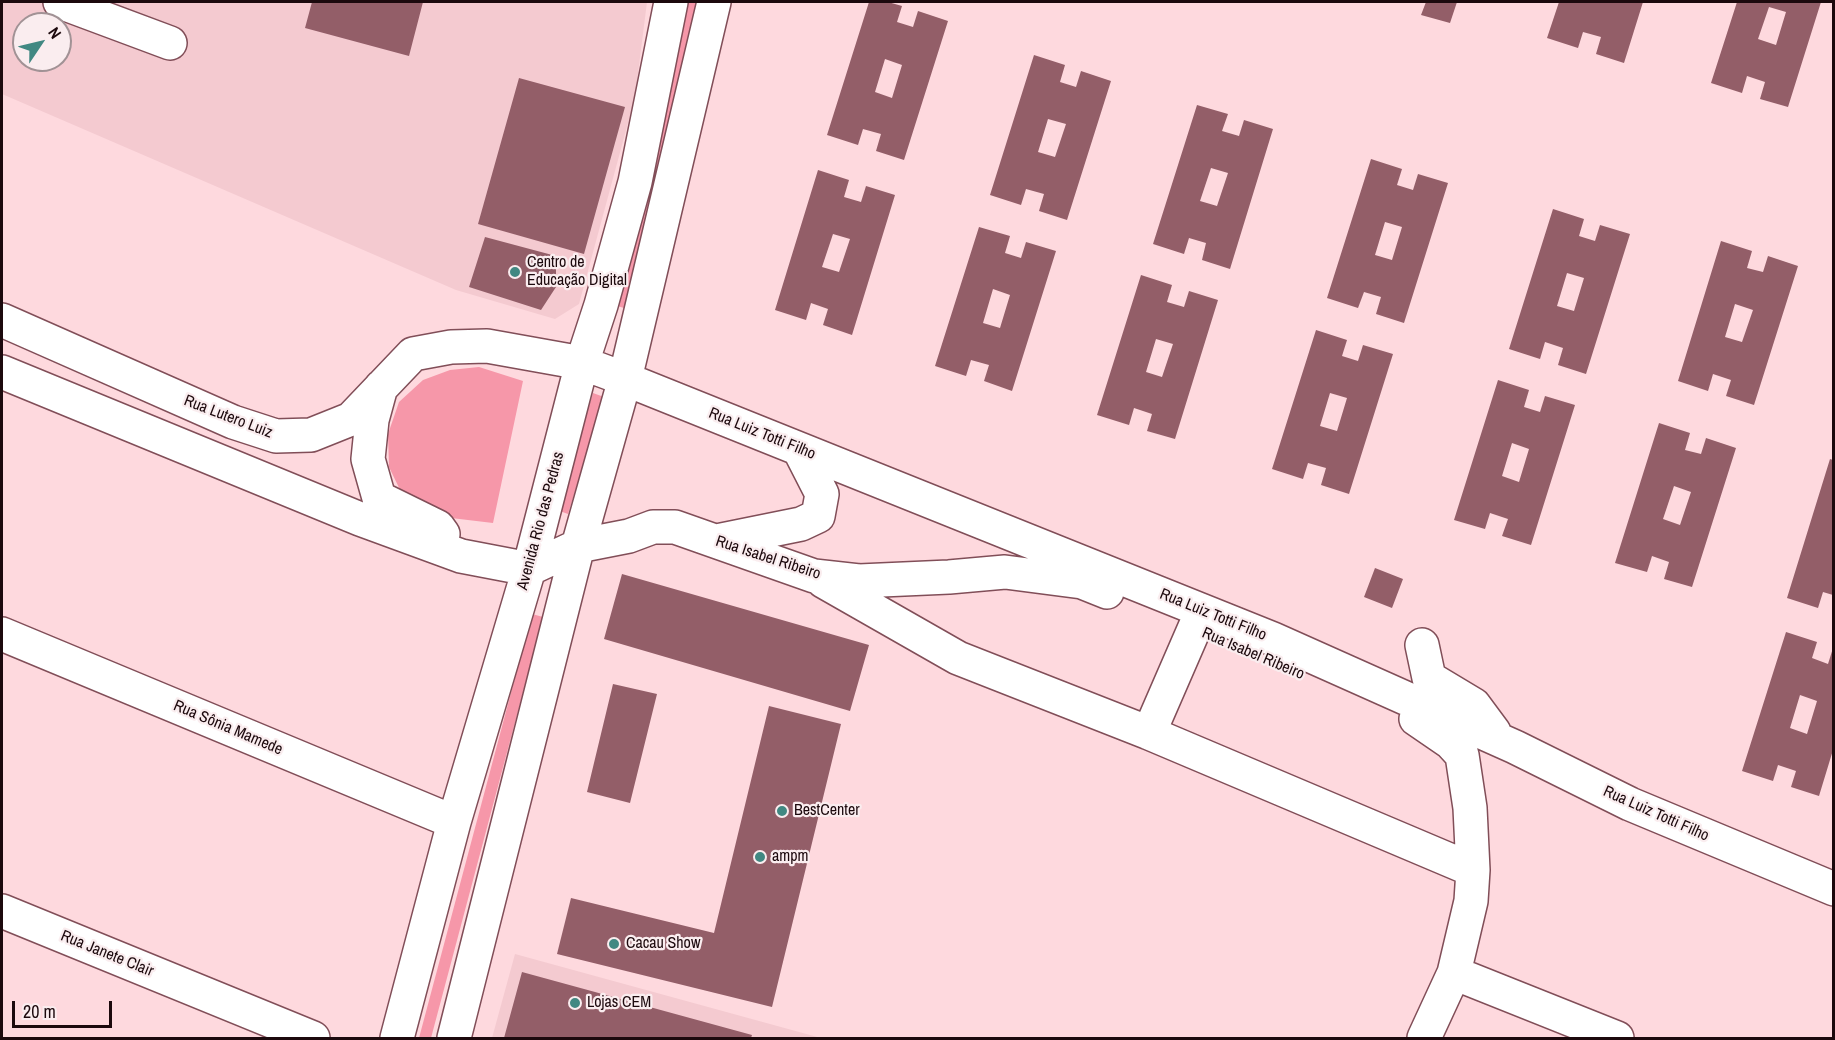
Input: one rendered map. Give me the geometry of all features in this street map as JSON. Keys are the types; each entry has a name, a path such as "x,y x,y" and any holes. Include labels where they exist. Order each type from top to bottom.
{"street":[{"path":"60,2 170,43"},
{"name":"Avenida Rio das Pedras","path":"397,1038 454,822 529,569 582,363 601,305 635,182 671,2"},
{"path":"454,1038 578,546 625,379 714,2"},
{"name":"Rua Lutero Luiz","path":"2,320 233,422 276,436 311,435 351,419 413,354 451,347 488,346 582,363"},
{"name":"Rua Luiz Totti Filho","path":"582,363 800,449 1198,620 1273,639 1508,744 1629,804 1833,889"},
{"path":"2,372 360,519 461,556 529,569 578,546"},
{"path":"382,385 372,420 368,459 379,498 438,527 461,556"},
{"path":"715,541 801,524 818,516 822,494 800,449"},
{"name":"Rua Isabel Ribeiro","path":"578,546 629,536 653,527 675,527 814,576 859,582 1005,572 1082,582 1150,609 1198,620 1228,646 1419,721 1451,743 1462,755"},
{"path":"814,576 958,658 1149,733 1473,870"},
{"path":"1149,733 1198,620"},
{"name":"Rua Sônia Mamede","path":"2,634 454,822"},
{"path":"1422,645 1429,678 1474,705 1508,744"},
{"path":"1424,1038 1454,973 1471,901 1473,870 1470,808 1462,755 1477,747 1508,744"},
{"name":"Rua Janete Clair","path":"2,911 313,1038"},
{"path":"1454,973 1617,1038"}],"shaded area":[{"path":"2,2 647,2 635,97 579,304 555,319 456,290 2,94"},
{"path":"689,2 699,2 624,308 614,305 653,162"},
{"path":"479,367 523,381 493,523 426,515 403,496 389,467 388,434 399,402 423,380 450,370"},
{"path":"593,393 604,397 568,514 557,510"},
{"path":"532,614 543,617 431,1038 419,1038"},
{"name":"Lojas CEM","path":"515,954 821,1038 492,1038"}],"building":[{"path":"312,2 423,2 409,56 305,28"},
{"path":"869,2 888,2 902,6 897,22 913,27 918,11 948,21 904,160 876,151 881,134 863,129 858,145 827,135","holes":["885,59 902,65 892,98 875,92"]},
{"path":"1426,2 1457,2 1450,23 1421,15"},
{"path":"1559,2 1643,2 1624,63 1596,54 1601,37 1583,32 1578,48 1547,38"},
{"path":"1737,2 1821,2 1788,107 1760,99 1765,82 1747,76 1742,93 1711,83","holes":["1769,7 1786,12 1776,45 1758,39"]},
{"path":"1034,55 1065,65 1060,82 1076,87 1081,71 1111,81 1067,220 1039,211 1044,194 1026,189 1021,205 990,195","holes":["1048,119 1066,124 1055,157 1038,152"]},
{"path":"519,78 625,107 584,254 478,224"},
{"path":"1197,105 1228,114 1222,131 1239,136 1244,120 1273,129 1230,269 1202,260 1206,243 1189,238 1184,254 1153,244","holes":["1211,168 1228,173 1217,206 1200,201"]},
{"path":"1371,159 1402,169 1397,185 1413,190 1418,174 1448,183 1404,323 1376,314 1381,297 1364,292 1358,308 1327,298","holes":["1385,222 1402,227 1392,260 1375,255"]},
{"path":"818,170 849,180 844,197 861,202 866,186 895,195 852,335 823,325 828,309 811,303 806,320 775,310","holes":["833,234 850,239 839,272 822,267"]},
{"path":"1553,209 1584,219 1579,236 1595,241 1600,225 1630,234 1586,374 1558,365 1563,348 1545,342 1540,359 1509,349","holes":["1567,273 1584,278 1574,311 1557,306"]},
{"path":"979,227 1010,236 1005,253 1021,258 1026,242 1056,251 1012,391 984,381 989,365 971,360 966,376 935,366","holes":["993,289 1010,295 1000,328 983,323"]},
{"name":"Centro de Educação Digital","path":"485,237 556,256 556,287 541,310 469,287"},
{"path":"1721,241 1752,251 1747,268 1763,272 1768,256 1798,266 1754,405 1726,396 1731,380 1713,374 1708,391 1678,381","holes":["1735,304 1753,310 1742,342 1725,337"]},
{"path":"1141,275 1172,285 1167,302 1184,307 1189,291 1218,300 1175,439 1147,431 1152,414 1134,408 1129,425 1097,415","holes":["1156,339 1173,344 1162,377 1146,372"]},
{"path":"1316,330 1347,340 1342,356 1358,361 1363,345 1393,354 1349,494 1321,485 1326,468 1308,463 1303,479 1272,469","holes":["1330,393 1347,398 1337,431 1320,426"]},
{"path":"1498,380 1529,390 1524,407 1540,412 1545,396 1575,405 1531,545 1502,536 1508,519 1490,513 1485,529 1454,520","holes":["1512,443 1529,449 1519,482 1502,476"]},
{"path":"1659,423 1690,433 1685,450 1701,454 1706,438 1736,448 1692,587 1664,579 1669,562 1652,556 1647,572 1615,563","holes":["1674,486 1691,492 1680,525 1663,519"]},
{"path":"1830,459 1833,460 1833,595 1823,592 1818,608 1787,598"},
{"path":"1375,568 1403,579 1392,608 1364,597"},
{"path":"622,574 869,645 850,711 604,639"},
{"path":"1786,632 1817,642 1812,658 1828,664 1833,648 1833,750 1819,796 1791,787 1796,771 1778,765 1773,781 1742,771","holes":["1800,695 1817,701 1807,734 1790,728"]},
{"path":"613,684 657,694 630,803 587,792"},
{"name":"BestCenter","path":"769,706 841,724 772,1007 557,954 571,898 714,933"},
{"name":"Lojas CEM","path":"522,972 752,1035 751,1038 504,1038"}],"place":[{"name":"Centro de Educação Digital","path":"515,272"},
{"name":"BestCenter","path":"782,811"},
{"name":"ampm","path":"760,857"},
{"name":"Cacau Show","path":"614,944"},
{"name":"Lojas CEM","path":"575,1003"}]}
